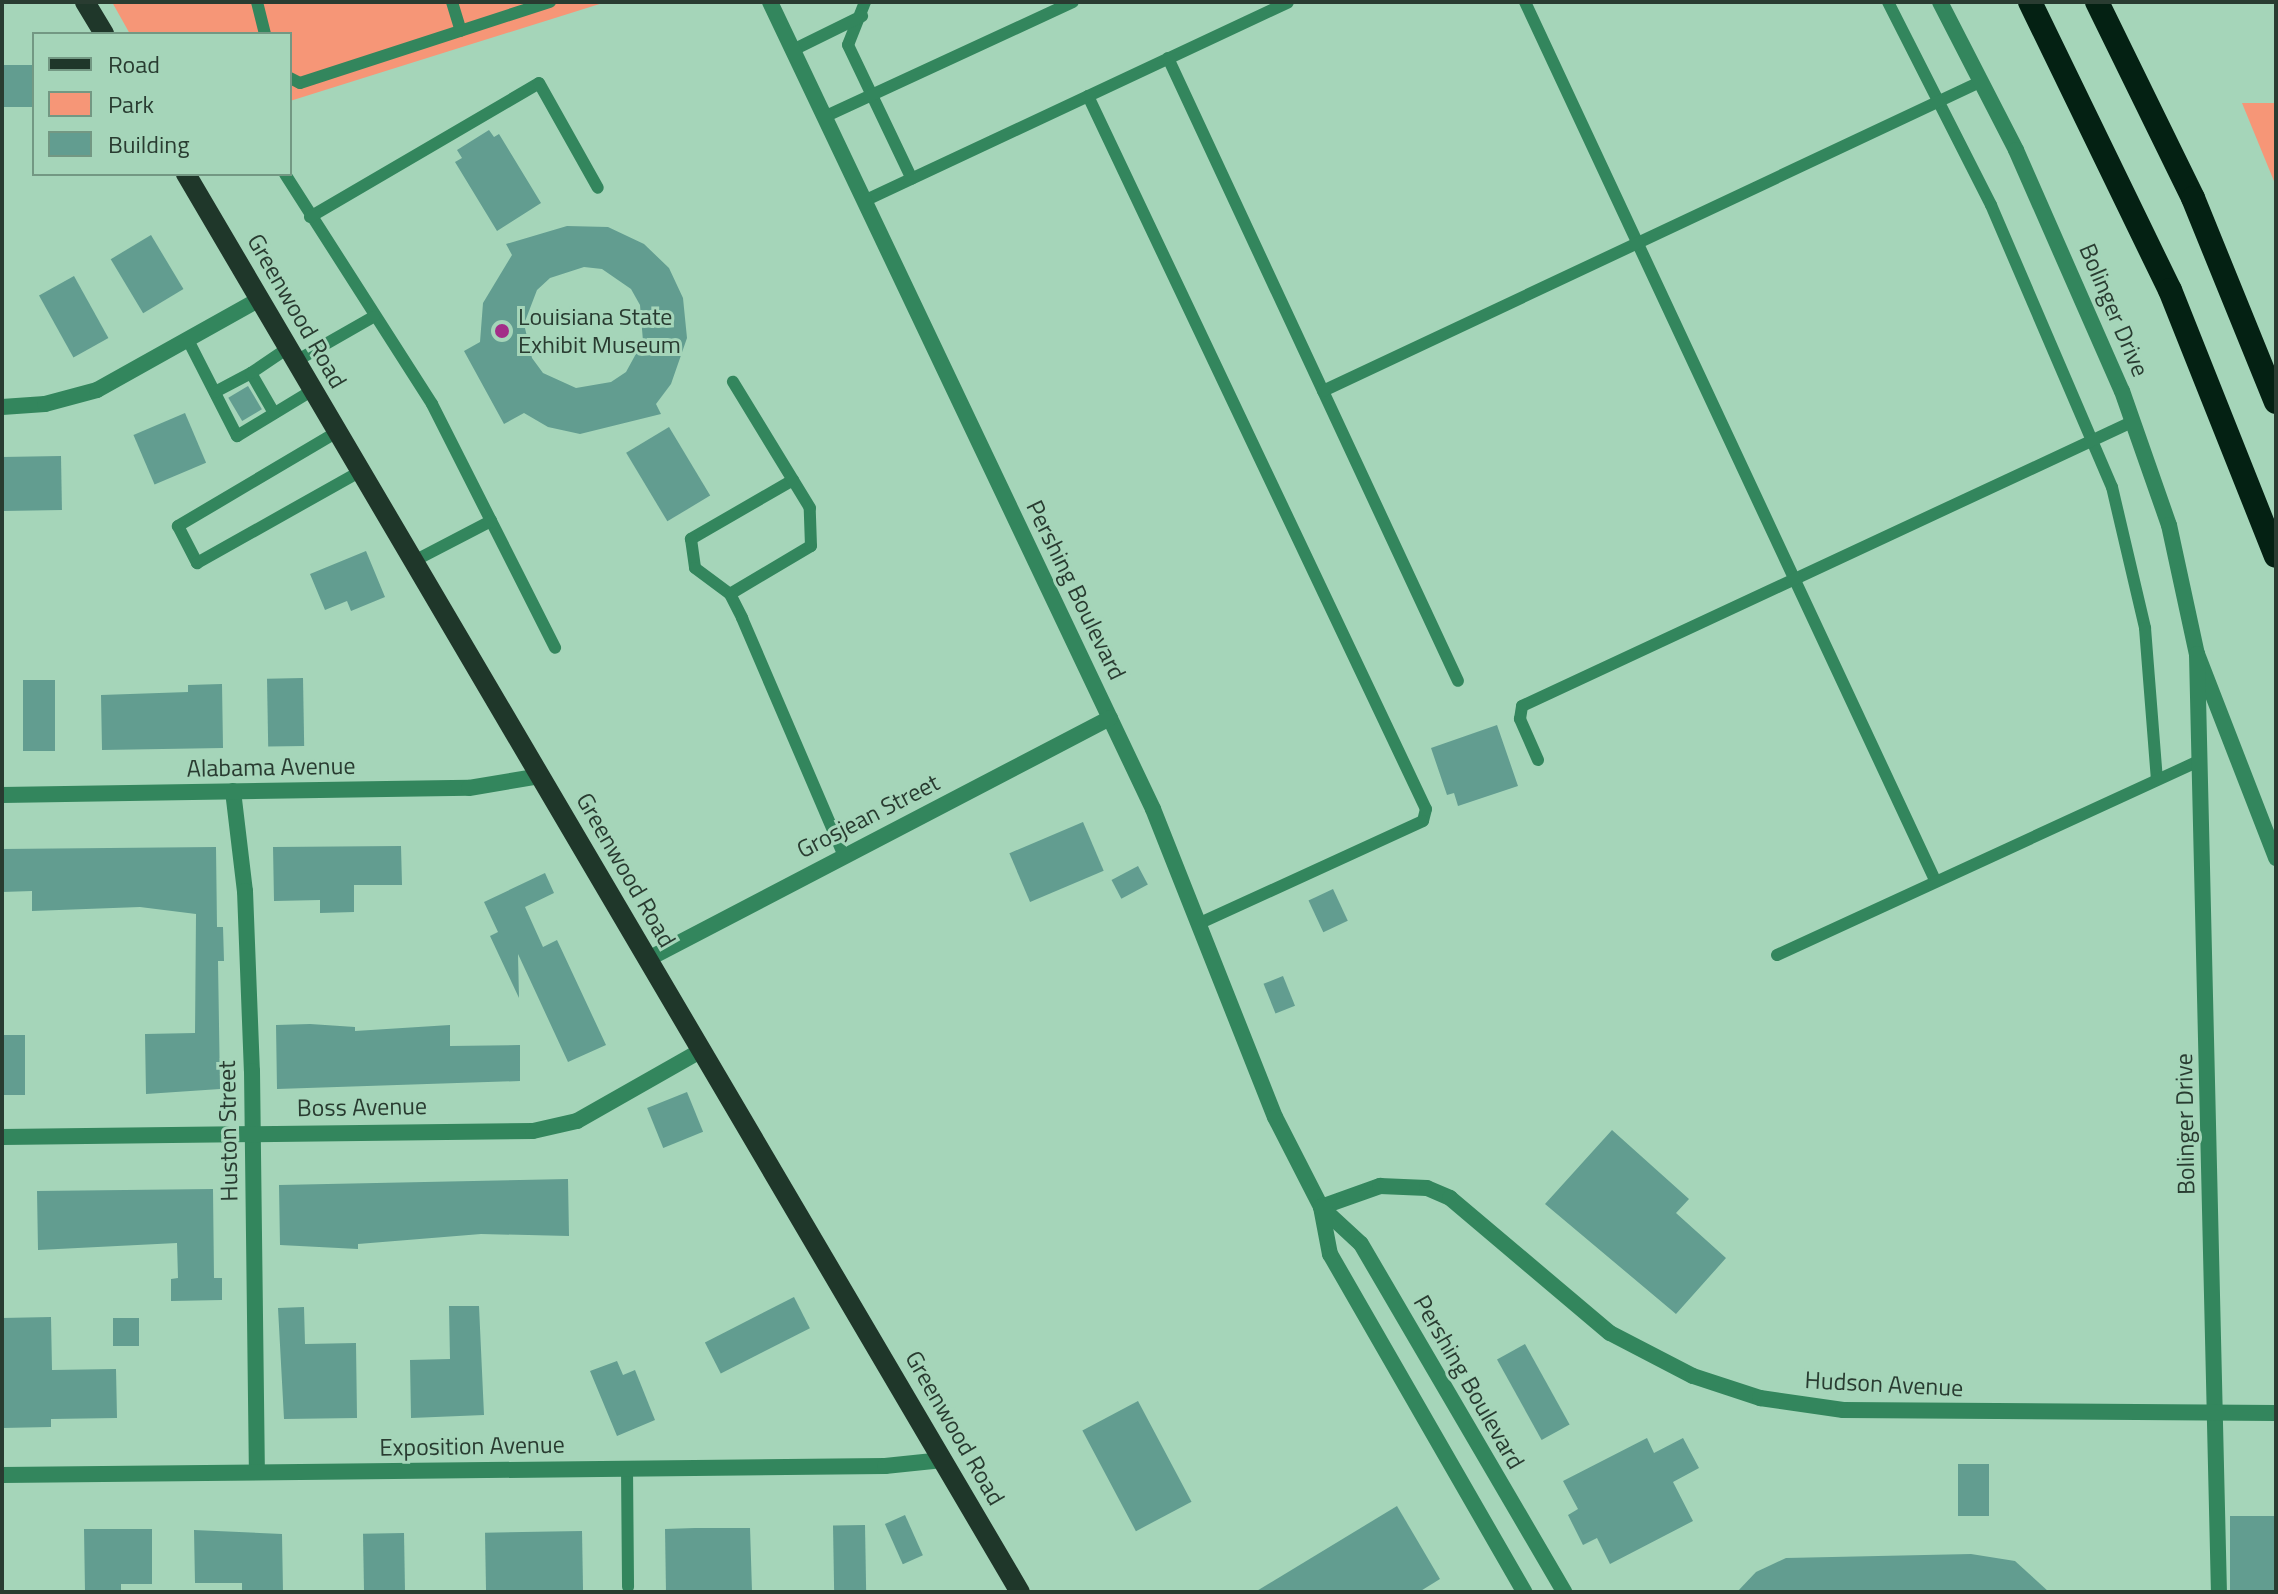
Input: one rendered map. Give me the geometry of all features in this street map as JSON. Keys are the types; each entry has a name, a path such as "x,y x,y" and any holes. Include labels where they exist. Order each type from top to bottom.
{"highway":[{"path":"2030,2 2164,275 2276,556"},
{"path":"2097,2 2193,198 2276,402"}],"main road":[{"path":"85,2 103,32"},
{"name":"Greenwood Road","path":"187,176 1020,1592"}],"street":[{"name":"Pershing Boulevard","path":"770,2 1110,718 1198,924 1275,1117 1321,1207 1330,1254 1524,1592"},
{"name":"Bolinger Drive","path":"1940,2 2054,230 2134,421 2169,525 2197,654 2276,858"},
{"path":"2,407 45,404 97,390 260,299"},
{"name":"Bolinger Drive","path":"2197,654 2219,1592"},
{"name":"Grosjean Street","path":"648,959 1110,718"},
{"name":"Alabama Avenue","path":"2,795 469,788 541,776"},
{"name":"Huston Street","path":"233,791 245,891 253,1133 257,1471"},
{"name":"Boss Avenue","path":"2,1137 560,1127 702,1050"},
{"name":"Hudson Avenue","path":"1321,1207 1380,1186 1427,1188 1450,1198 1610,1333 1693,1376 1760,1398 1843,1410 2276,1413"},
{"name":"Pershing Boulevard","path":"1321,1207 1361,1244 1564,1592"},
{"name":"Exposition Avenue","path":"2,1475 885,1466 943,1460"}],"lane":[{"path":"257,2 264,32"},
{"path":"452,2 461,31"},
{"path":"292,79 300,83 550,2"},
{"path":"865,2 848,45 912,179"},
{"path":"824,117 1073,2"},
{"path":"864,201 1288,2"},
{"path":"1525,2 1797,578 1935,880"},
{"path":"1888,2 2020,268 2094,440 2132,557 2145,628 2157,779"},
{"path":"793,50 862,16"},
{"path":"1168,58 1458,681"},
{"path":"1323,391 1982,81"},
{"path":"310,217 539,83 598,188"},
{"path":"1088,96 1426,809 1423,821 1198,924"},
{"path":"286,176 373,317 432,404 555,648"},
{"path":"215,392 373,317"},
{"path":"188,340 237,436 313,390"},
{"path":"251,373 274,413"},
{"path":"730,594 811,546 810,508 733,382"},
{"path":"1538,760 1520,719 1522,706 2134,421"},
{"path":"337,432 178,526 197,563 361,471"},
{"path":"793,480 691,539 695,568 730,594 844,856"},
{"path":"414,561 491,521"},
{"path":"1777,955 2200,760"},
{"path":"627,1468 628,1587"}],"green space":[{"path":"112,2 606,2 292,100 292,32 129,32"},
{"path":"2242,103 2276,103 2276,186"}],"building":[{"path":"2,65 32,65 32,107 2,107"},
{"path":"489,130 494,137 499,134 541,203 497,231 455,162 462,158 457,150"},
{"name":"Louisiana State Exhibit Museum","path":"567,226 608,227 644,244 669,268 683,298 687,338 671,384 656,404 661,414 580,434 548,427 524,413 504,424 464,351 480,342 483,303 512,255 506,244","holes":["584,267 602,269 631,289 640,305 643,341 626,372 611,382 576,388 543,373 532,358 524,324 537,290 550,278"]},
{"path":"151,235 183,289 143,313 111,259"},
{"path":"74,276 108,338 73,357 39,295"},
{"path":"248,386 262,409 242,421 228,398"},
{"path":"185,413 206,463 155,485 133,435"},
{"path":"669,427 710,496 667,521 626,453"},
{"path":"61,456 62,510 3,511 2,457"},
{"path":"366,551 385,597 351,611 347,601 325,610 310,574"},
{"path":"303,678 304,746 268,747 267,679"},
{"path":"23,680 55,680 55,751 23,751"},
{"path":"222,684 223,748 102,750 101,695 188,692 188,685"},
{"path":"1497,725 1518,786 1458,806 1454,793 1447,795 1431,748"},
{"path":"1083,822 1104,871 1030,902 1009,853"},
{"path":"401,846 402,885 354,885 354,912 320,913 320,900 274,901 273,847"},
{"path":"216,847 217,927 223,927 224,961 218,961 220,1089 146,1094 145,1034 195,1033 196,914 140,907 32,911 32,891 2,892 2,849"},
{"path":"1138,866 1148,885 1121,899 1112,880"},
{"path":"545,873 554,893 525,907 543,947 557,940 606,1045 568,1062 518,954 519,998 490,936 498,932 484,902"},
{"path":"1333,889 1348,921 1323,932 1309,900"},
{"path":"1283,976 1295,1006 1276,1014 1264,984"},
{"path":"276,1025 355,1027 355,1031 450,1025 450,1046 520,1045 520,1081 277,1089"},
{"path":"2,1035 25,1035 25,1095 2,1095"},
{"path":"687,1092 703,1132 663,1148 647,1108"},
{"path":"1612,1130 1689,1199 1676,1213 1726,1258 1676,1314 1545,1204"},
{"path":"568,1179 569,1236 481,1234 358,1244 358,1249 280,1245 279,1185"},
{"path":"213,1189 214,1278 222,1278 222,1300 171,1301 171,1279 178,1278 177,1243 38,1250 37,1191"},
{"path":"794,1297 810,1328 721,1374 705,1342"},
{"path":"449,1306 479,1306 484,1415 411,1418 410,1360 450,1359"},
{"path":"304,1307 305,1344 356,1343 357,1418 284,1419 278,1308"},
{"path":"51,1317 52,1370 116,1369 117,1418 51,1419 51,1427 2,1428 2,1318"},
{"path":"113,1318 139,1318 139,1346 113,1346"},
{"path":"1525,1344 1570,1424 1542,1440 1497,1360"},
{"path":"617,1361 623,1375 635,1370 655,1420 617,1436 590,1371"},
{"path":"1138,1401 1192,1502 1136,1531 1082,1431"},
{"path":"1647,1438 1654,1453 1683,1438 1699,1468 1673,1482 1693,1521 1610,1564 1597,1538 1583,1545 1568,1515 1578,1509 1563,1481"},
{"path":"1958,1464 1989,1464 1989,1516 1958,1516"},
{"path":"1397,1506 1440,1579 1419,1592 1255,1592"},
{"path":"905,1515 923,1555 903,1564 885,1524"},
{"path":"2230,1516 2276,1516 2276,1592 2230,1592"},
{"path":"865,1525 866,1592 834,1592 833,1526"},
{"path":"750,1528 752,1592 666,1592 665,1529"},
{"path":"84,1529 152,1529 152,1584 121,1584 121,1592 85,1592"},
{"path":"194,1530 282,1534 283,1592 242,1592 242,1583 195,1583"},
{"path":"582,1531 583,1592 486,1592 485,1533"},
{"path":"404,1533 405,1592 364,1592 363,1534"},
{"path":"1971,1554 2015,1561 2049,1592 1737,1592 1756,1572 1786,1558"}],"place":[{"name":"Louisiana State Exhibit Museum","path":"502,331"}]}
